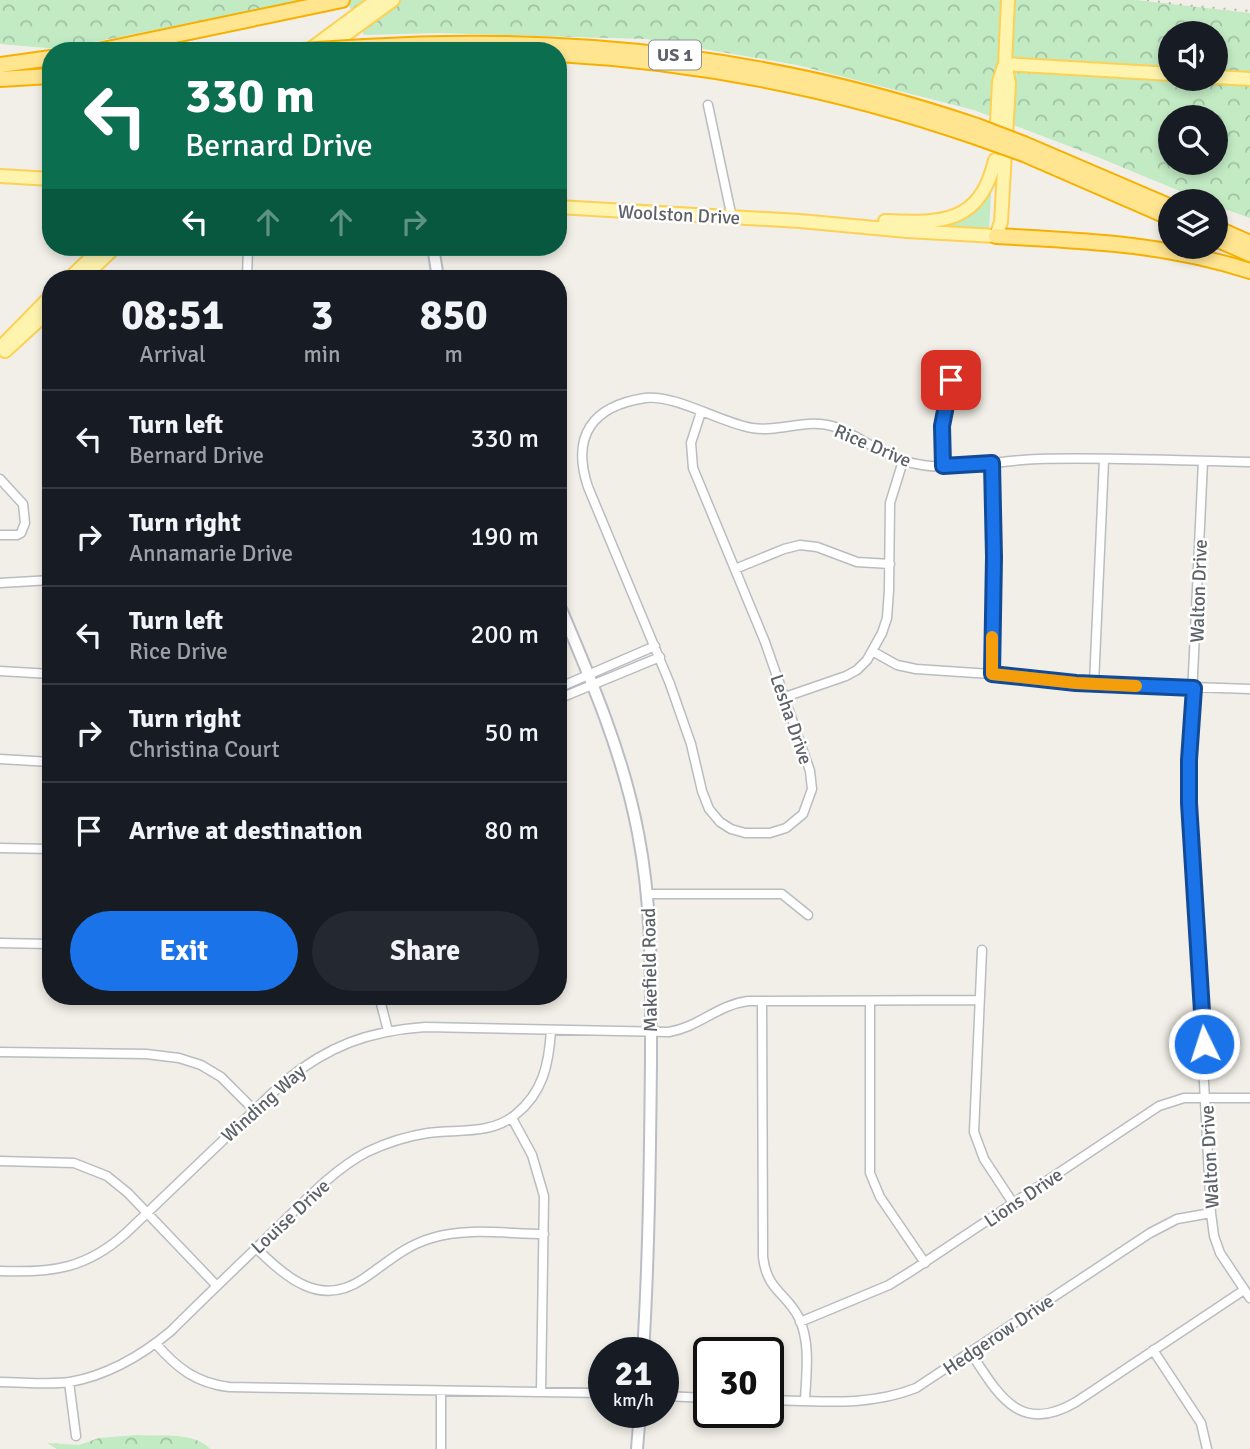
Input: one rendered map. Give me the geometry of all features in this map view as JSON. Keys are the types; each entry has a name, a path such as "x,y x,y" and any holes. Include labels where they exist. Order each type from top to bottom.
{"highway":[{"path":"141,42 342,0"},
{"name":"US 1","path":"567,45 682,55 766,69 898,101 1158,201"},
{"name":"US 1","path":"567,55 670,64 764,79 977,131"},
{"path":"0,66 42,59"},
{"path":"0,66 42,66"},
{"path":"0,79 42,77"},
{"name":"US 1","path":"1024,149 1158,212"},
{"path":"1228,224 1250,232"},
{"path":"1228,233 1250,243"},
{"path":"996,236 1148,246 1196,255 1250,271"},
{"path":"1228,244 1250,254"}],"main road":[{"path":"321,42 377,0"},
{"path":"335,42 393,0"},
{"name":"Woolston Drive","path":"996,236 1001,222 1009,83 1005,64 1008,0"},
{"path":"1005,64 1158,73"},
{"name":"Woolston Drive","path":"996,236 993,221 999,82 1005,64"},
{"path":"1228,78 1250,79"},
{"name":"Woolston Drive","path":"567,208 800,221 941,221 960,214 977,200 990,178 995,160"},
{"path":"0,176 42,178"},
{"name":"Woolston Drive","path":"800,221 907,232 996,236"},
{"path":"78,270 93,256"},
{"path":"91,270 106,256"},
{"path":"0,348 42,305"},
{"path":"0,355 42,317"}],"street":[{"path":"708,105 732,218"},
{"path":"943,466 942,426 951,387 950,371"},
{"name":"Rice Drive","path":"660,657 580,462 582,444 595,420 623,404 651,398 665,400 753,428 825,424 902,461 943,466 1035,459 1250,462"},
{"name":"Lesha Drive","path":"660,657 691,744 707,805 720,822 731,830 762,834 778,831 794,823 807,808 812,777 736,569 693,468 691,443 701,412"},
{"path":"1094,684 1104,460"},
{"path":"785,697 846,676 862,665 885,628 890,564 890,503 902,461"},
{"name":"Walton Drive","path":"1203,461 1189,803 1211,1213 1214,1236 1220,1253 1250,1298"},
{"path":"992,463 992,674"},
{"path":"0,480 23,504 25,523 21,533 17,535 0,535"},
{"path":"736,569 800,545 817,547 856,562 890,564"},
{"path":"0,583 42,581"},
{"name":"Makefield Road","path":"567,623 591,680 620,762 632,806 648,894 652,982 650,1221 644,1337"},
{"path":"567,694 655,646"},
{"path":"872,651 905,668 1094,684 1250,689"},
{"path":"567,686 660,657"},
{"path":"0,671 42,673"},
{"path":"0,759 42,761"},
{"path":"0,848 42,849"},
{"path":"648,894 782,894 808,915"},
{"path":"0,943 42,944"},
{"path":"982,950 974,1132 984,1158 1013,1203"},
{"name":"Winding Way","path":"0,1272 47,1272 84,1262 117,1241 284,1082 312,1061 350,1042 388,1031 425,1027 681,1030 712,1012 737,1003 979,1000"},
{"path":"870,1001 870,1173 880,1198 925,1263"},
{"path":"762,1002 763,1257 771,1284 793,1309 800,1322 806,1346 804,1401"},
{"path":"381,1005 388,1031"},
{"name":"Louise Drive","path":"0,1382 69,1382 120,1366 156,1344 336,1173 368,1152 415,1136 485,1129 512,1118 529,1102 542,1084 549,1060 551,1030"},
{"path":"0,1052 146,1054 179,1058 201,1065 221,1077 254,1110"},
{"name":"Lions Drive","path":"800,1322 889,1284 925,1263 1159,1106 1184,1098 1250,1098"},
{"path":"512,1118 532,1155 542,1184 544,1234 541,1392"},
{"path":"0,1161 66,1162 91,1168 116,1182 217,1286"},
{"name":"Hedgerow Drive","path":"784,1400 857,1402 901,1394 926,1383 1150,1233 1177,1219 1211,1213"},
{"path":"256,1248 300,1284 316,1289 334,1289 356,1283 402,1250 430,1238 461,1233 544,1234"},
{"path":"971,1353 1001,1398 1023,1412 1039,1415 1063,1410 1244,1290"},
{"path":"156,1344 185,1373 213,1385 588,1393"},
{"path":"1153,1350 1196,1413 1207,1449"},
{"path":"69,1382 76,1436"},
{"path":"440,1449 441,1391"},
{"path":"637,1449 639,1428"}],"green space":[{"path":"0,0 307,0 94,42 42,42 42,48 0,44"},
{"path":"346,0 1136,0 1250,13 1250,218 1228,210 1228,189 1175,189 974,110 797,65 646,39 438,33 364,35"},
{"path":"986,193 991,194 989,229 936,228"},
{"path":"138,1435 186,1437 203,1443 210,1449 57,1449 47,1443 79,1445 99,1438"}],"railway":[{"path":"1147,0 1250,11"}],"slow traffic":[{"path":"992,637 992,674 1136,686"}],"route":[{"path":"951,380 951,391 942,426 943,466 992,463 992,674 1076,683 1194,688 1189,803 1204,1044"}]}
